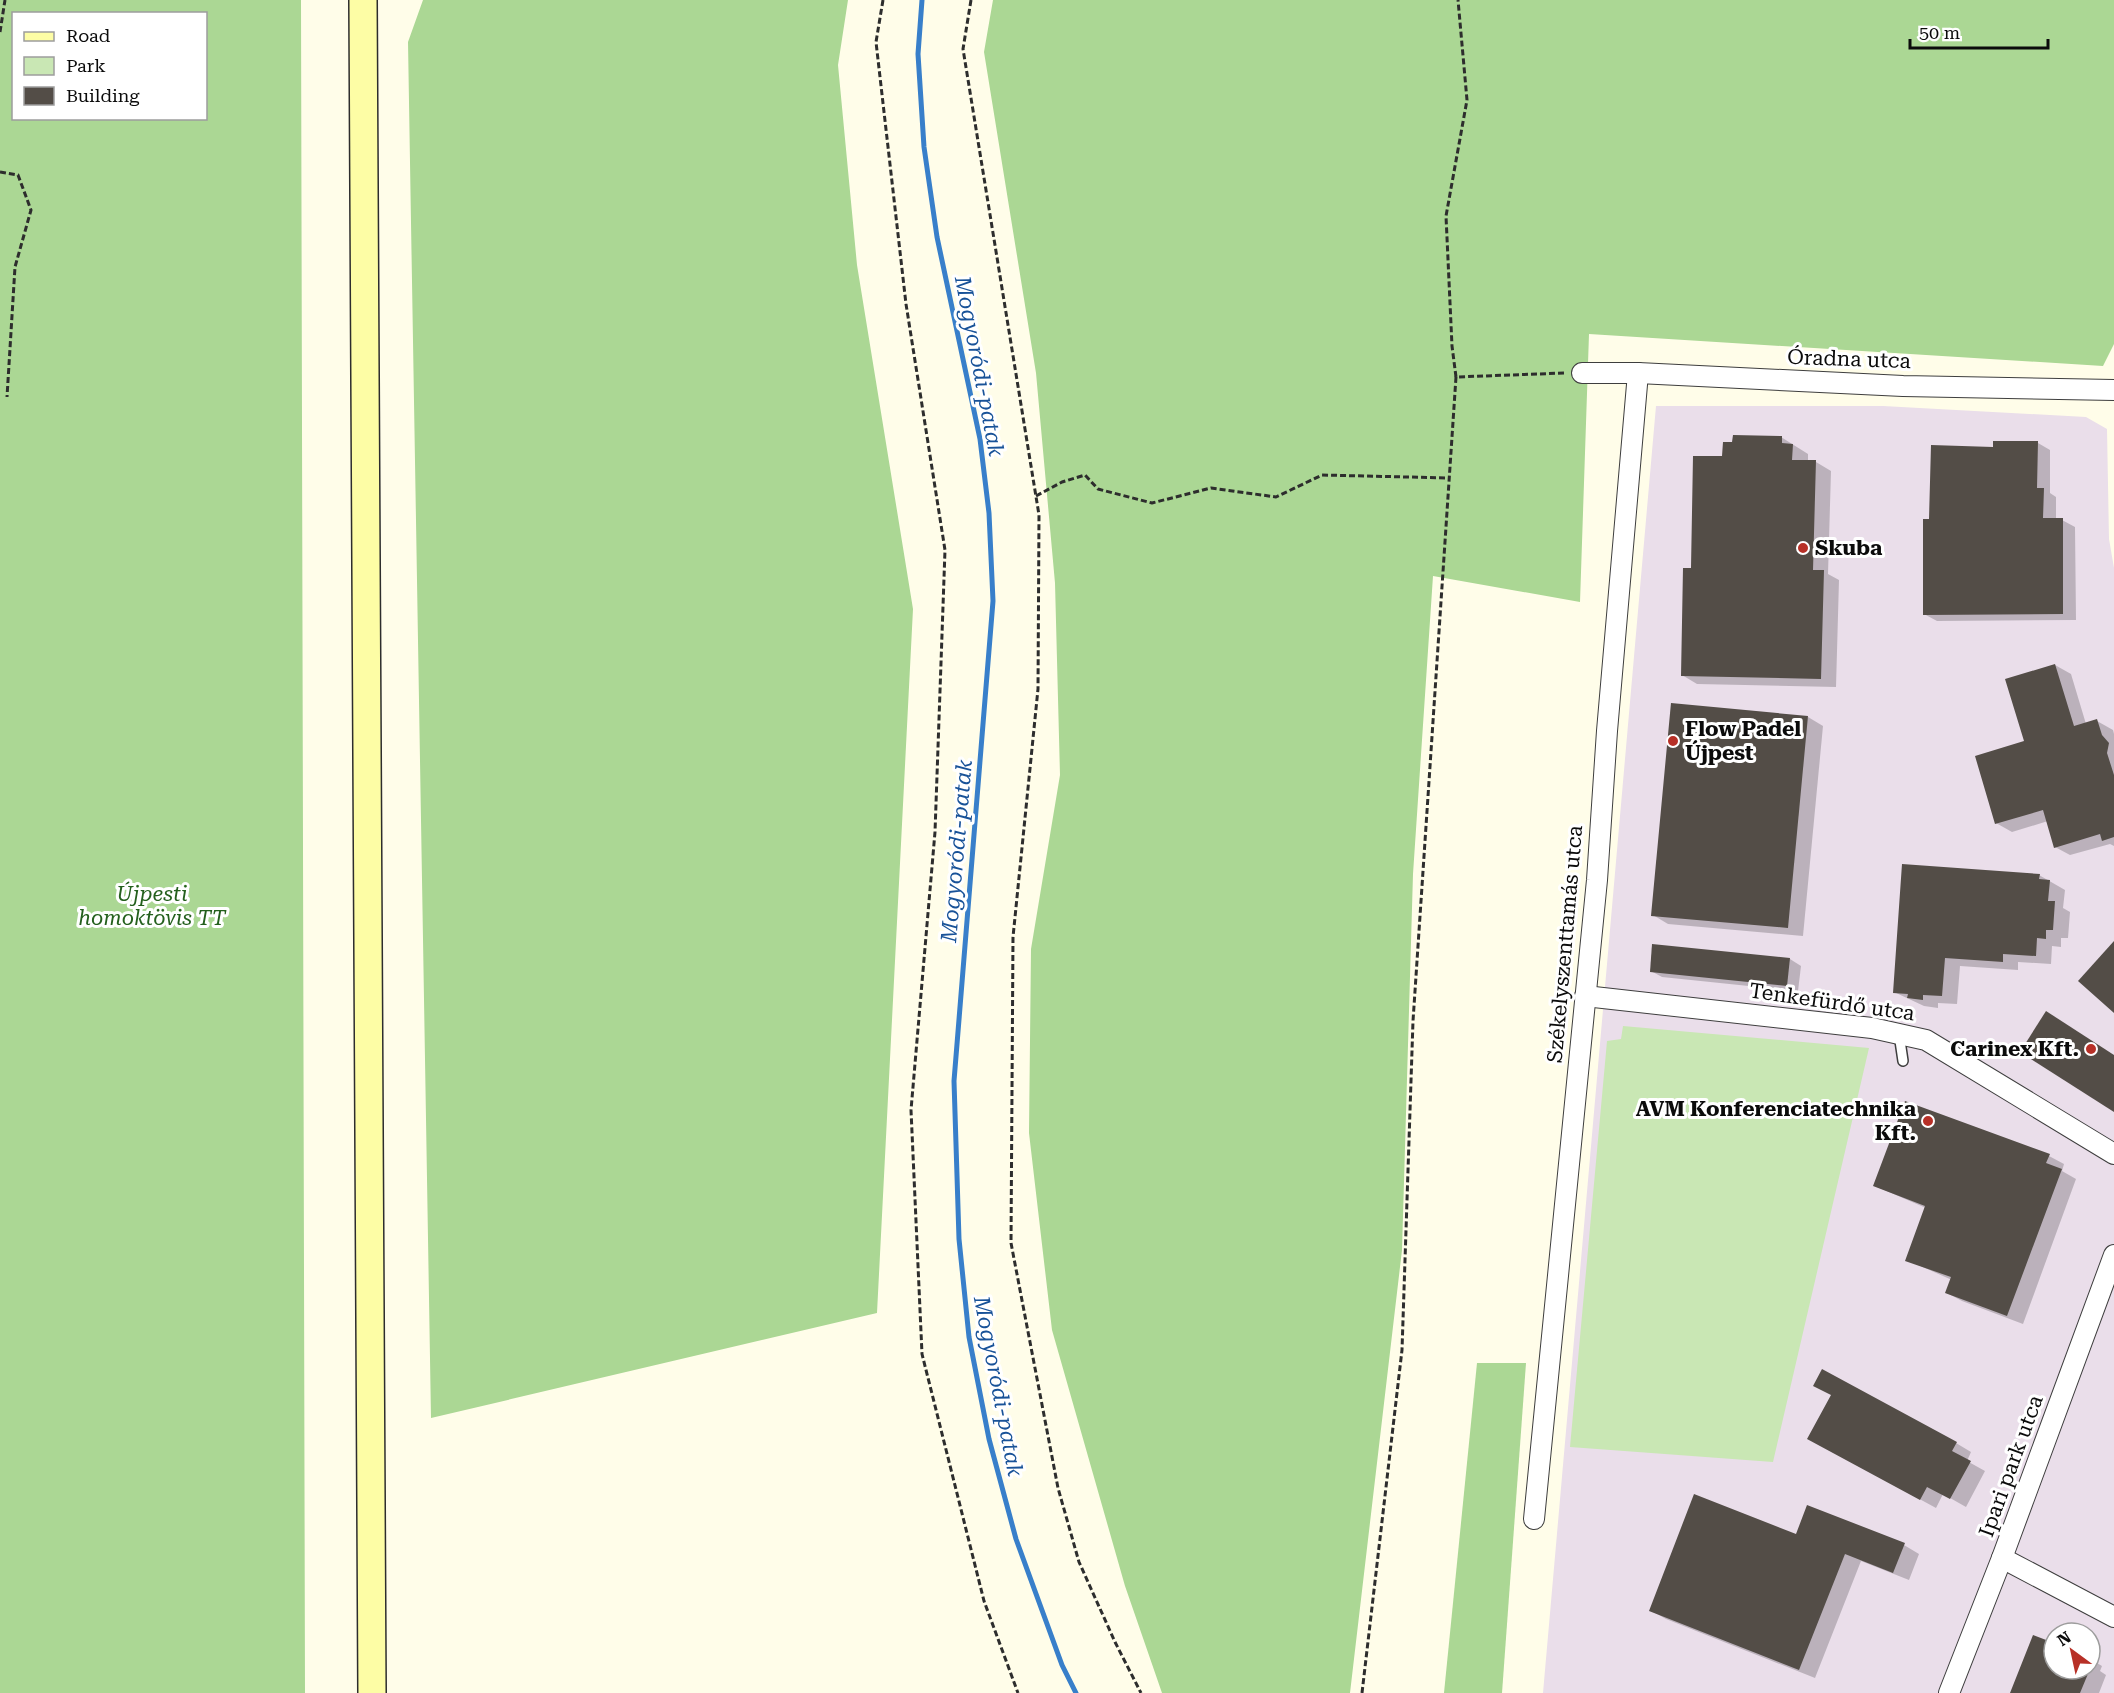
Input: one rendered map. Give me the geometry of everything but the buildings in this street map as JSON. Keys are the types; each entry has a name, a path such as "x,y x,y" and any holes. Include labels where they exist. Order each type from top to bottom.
{"main road":[{"path":"363,0 372,1693"}],"street":[{"name":"Óradna utca","path":"1582,373 1638,373 1903,386 2114,390"},
{"name":"Székelyszenttamás utca","path":"1534,1519 1597,880 1606,730 1638,373"},
{"name":"Tenkefürdő utca","path":"1585,996 1872,1028 1926,1040 2114,1155"},
{"name":"Ipari park utca","path":"1949,1693 2002,1558 2114,1255"},
{"path":"2002,1558 2114,1617"}],"lane":[{"path":"1899,1034 1903,1060"}],"path":[{"path":"0,32 5,0"},
{"path":"884,0 876,42 877,53 906,304 945,550 935,832 911,1110 922,1354 984,1601 1018,1693"},
{"path":"971,0 963,49 1039,515 1038,689 1013,938 1011,1243 1058,1488 1079,1562 1141,1693"},
{"path":"1362,1693 1402,1350 1413,1021 1456,377 1452,346 1446,216 1467,100 1458,0"},
{"path":"0,172 18,175 31,210 15,267 7,397"},
{"path":"1456,377 1582,373"},
{"path":"1036,496 1062,482 1086,475 1098,489 1152,503 1211,488 1276,497 1322,475 1450,478"}],"shaded area":[{"path":"1656,406 1883,406 2086,417 2107,429 2109,539 2114,568 2114,1693 1543,1693"}],"green space":[{"name":"Újpesti homoktövis TT","path":"0,0 301,0 305,1693 0,1693"},
{"path":"423,0 848,0 838,65 857,265 913,609 877,1313 431,1418 408,42"},
{"path":"993,0 2114,0 2114,344 2103,366 1589,334 1580,602 1433,576 1413,874 1402,1250 1350,1693 1162,1693 1125,1586 1052,1330 1029,1133 1031,949 1060,775 1055,583 1036,373 984,52"},
{"path":"1623,1026 1869,1048 1773,1462 1570,1447 1607,1041 1621,1039"},
{"path":"1477,1363 1526,1363 1502,1693 1444,1693"}],"waterway":[{"name":"Mogyoródi-patak","path":"922,0 918,54 924,147 937,237 980,439 989,513 993,601 954,1081 959,1239 969,1337 989,1439 1016,1539 1062,1665 1076,1693"}],"place":[{"name":"Skuba","path":"1803,548"},
{"name":"Flow Padel Újpest","path":"1673,741"},
{"name":"Carinex Kft.","path":"2091,1049"},
{"name":"AVM Konferenciatechnika Kft.","path":"1928,1121"}]}
